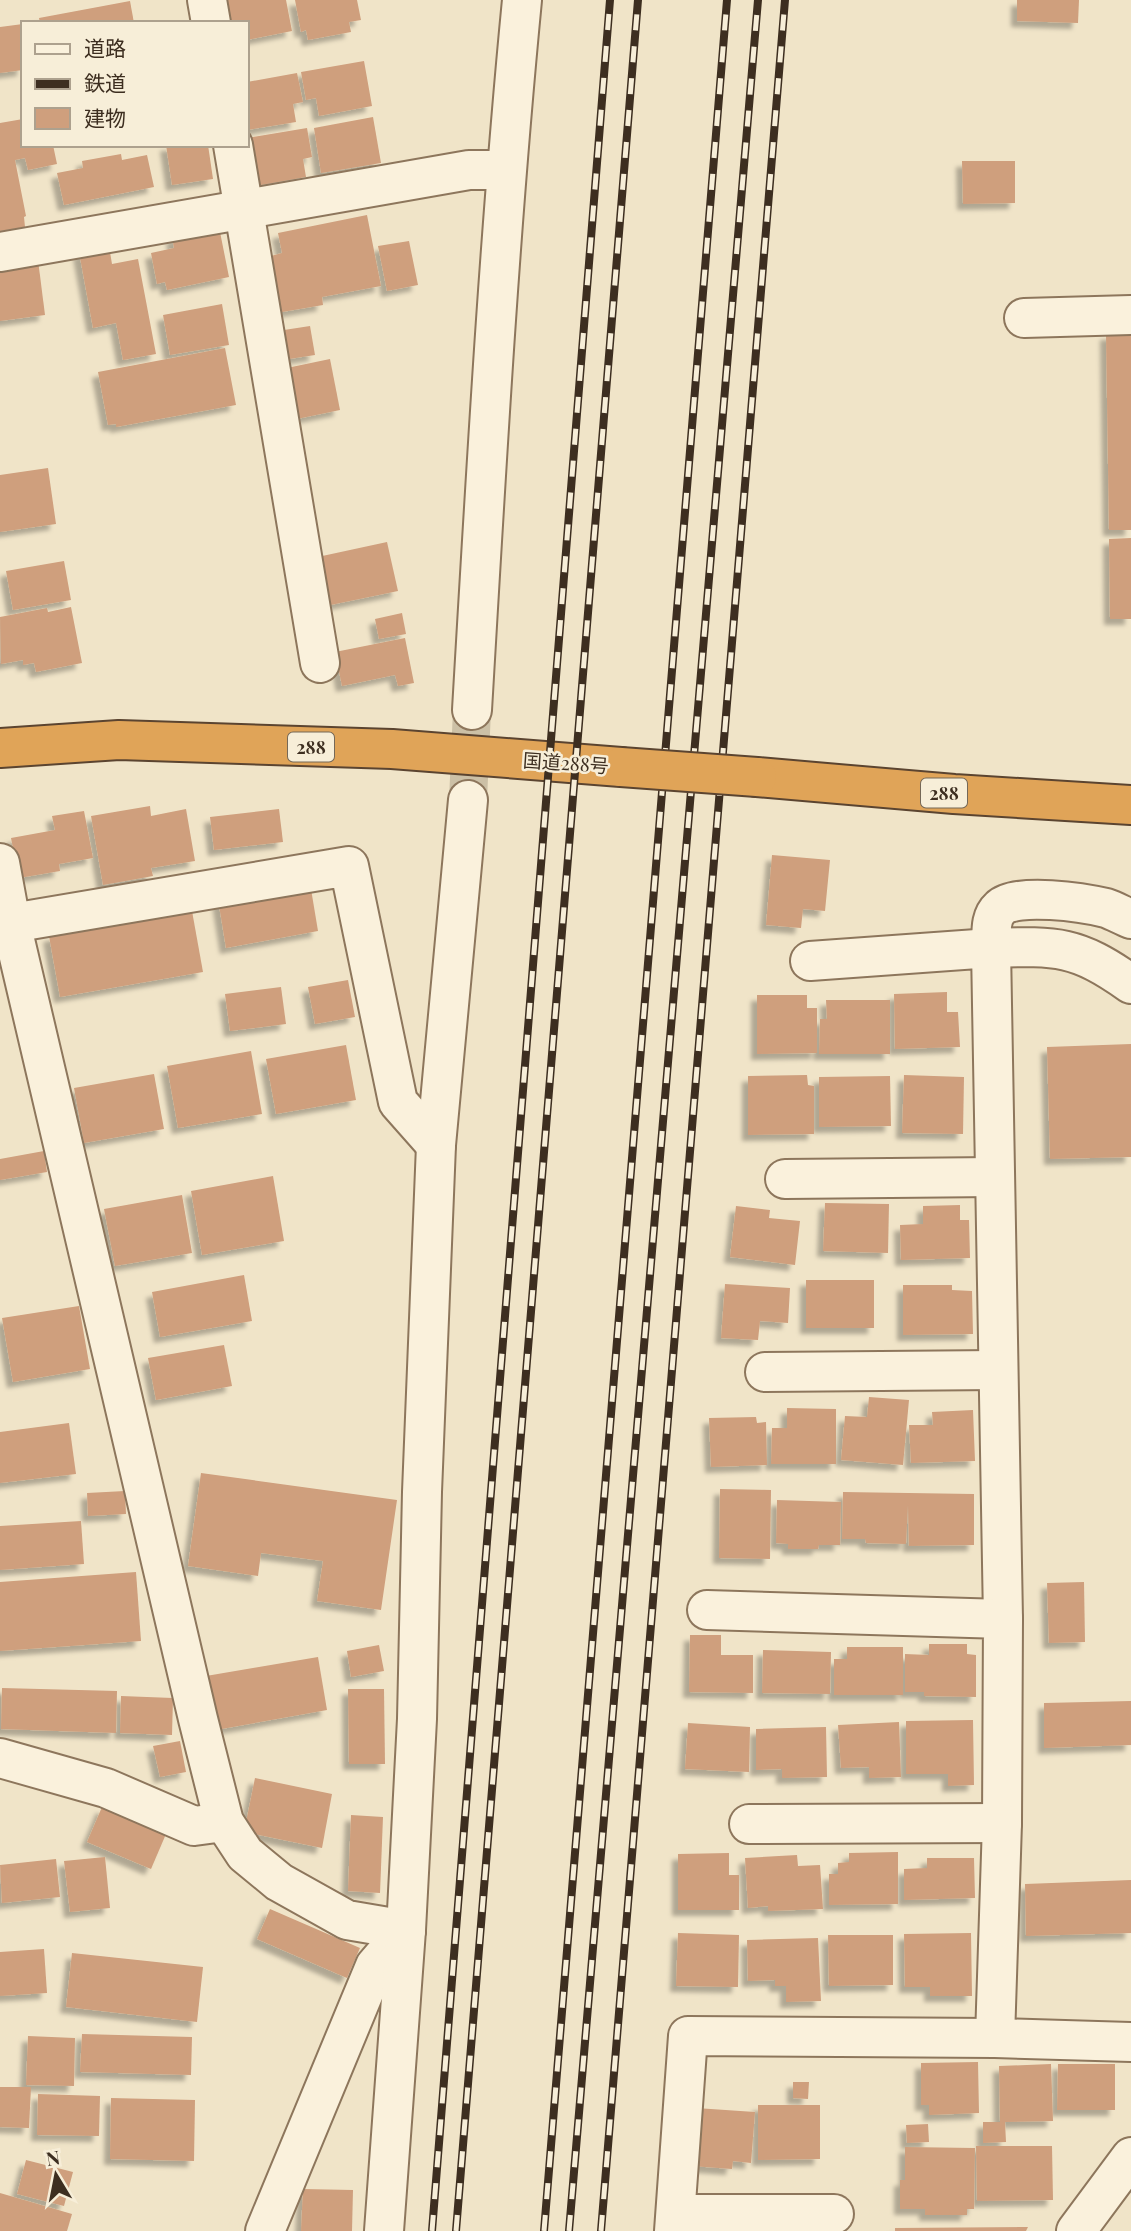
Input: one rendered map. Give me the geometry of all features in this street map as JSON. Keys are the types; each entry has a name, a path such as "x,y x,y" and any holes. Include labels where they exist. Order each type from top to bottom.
{"highway":[{"name":"国道288号","path":"0,748 119,740 392,750 954,794 1131,805"}],"street":[{"path":"207,0 211,21"},
{"path":"472,710 506,170 522,0"},
{"path":"233,147 320,663"},
{"path":"0,252 470,170 506,170"},
{"path":"1024,318 1131,315"},
{"path":"384,2231 417,1719 422,1492 436,1145 468,800"},
{"path":"0,863 6,924 224,1822 245,1854 279,1882 347,1920 405,1930"},
{"path":"6,924 349,866 398,1102 436,1145"},
{"path":"995,2038 1002,1823 1003,1619 992,921 1001,907 1015,900 1070,901 1108,909 1131,919"},
{"path":"810,961 991,948 1060,948 1082,954 1105,965 1131,984"},
{"path":"785,1179 995,1177"},
{"path":"765,1373 997,1370"},
{"path":"707,1609 1003,1619"},
{"path":"0,1758 106,1788 194,1826 224,1822"},
{"path":"749,1824 1002,1823"},
{"path":"264,2231 375,1966 405,1930"},
{"path":"834,2214 675,2222 688,2036 995,2038 1131,2042"},
{"path":"1075,2231 1131,2157"}],"building":[{"path":"222,0 286,0 292,31 248,40 248,21 227,21"},
{"path":"295,0 357,0 361,20 349,22 351,32 308,40 306,30 301,32"},
{"path":"1017,0 1079,0 1078,23 1017,21"},
{"path":"130,1 134,21 40,21 39,18"},
{"path":"21,24 21,70 0,73 0,27"},
{"path":"364,61 372,106 319,116 316,98 306,100 301,72"},
{"path":"297,73 303,102 293,104 296,122 248,130 248,82"},
{"path":"373,117 381,163 321,173 314,128"},
{"path":"21,119 21,147 53,147 57,164 28,170 25,158 15,160 26,216 25,227 0,231 0,123"},
{"path":"307,128 312,157 303,159 306,177 255,186 248,138"},
{"path":"166,147 208,147 213,179 172,185"},
{"path":"121,154 122,160 147,155 154,187 64,205 57,173 83,168 82,161"},
{"path":"962,161 1015,161 1015,203 963,204"},
{"path":"367,215 381,286 322,297 323,305 282,312 271,256 282,253 278,233"},
{"path":"219,227 229,277 167,290 165,282 157,284 151,253 174,248 172,237"},
{"path":"409,241 418,285 387,291 378,246"},
{"path":"109,246 112,264 138,259 156,354 123,360 116,323 93,328 79,252"},
{"path":"38,260 45,315 0,321 0,265"},
{"path":"222,304 229,345 170,355 163,315"},
{"path":"310,326 315,355 289,359 284,330"},
{"path":"1106,334 1131,334 1131,530 1109,530"},
{"path":"225,348 236,405 116,427 116,424 108,425 98,372"},
{"path":"330,359 340,410 292,420 282,369"},
{"path":"48,468 56,524 0,532 0,475"},
{"path":"1131,538 1131,619 1110,619 1109,539"},
{"path":"387,542 398,591 316,608 313,558"},
{"path":"64,561 71,600 13,610 6,571"},
{"path":"71,607 82,663 36,672 34,663 23,665 23,660 1,664 0,617 47,608 48,612"},
{"path":"402,613 406,634 379,639 375,619"},
{"path":"405,638 414,683 398,686 395,675 342,686 335,652"},
{"path":"150,806 151,816 186,809 195,861 151,868 153,876 103,885 91,816"},
{"path":"279,809 283,842 214,850 210,817"},
{"path":"84,811 93,858 59,864 60,871 19,878 11,838 55,830 52,816"},
{"path":"772,855 830,860 825,911 803,909 801,928 766,925"},
{"path":"310,883 318,931 226,948 218,899"},
{"path":"192,911 203,972 60,997 49,936"},
{"path":"348,980 355,1017 315,1024 308,987"},
{"path":"281,987 286,1024 230,1031 225,994"},
{"path":"947,992 947,1012 958,1012 960,1047 895,1049 894,994"},
{"path":"757,995 807,995 807,1008 817,1008 817,1053 757,1054"},
{"path":"826,1000 890,1000 890,1054 819,1054 820,1019 827,1019"},
{"path":"1131,1044 1131,1157 1050,1159 1047,1047"},
{"path":"346,1045 356,1100 276,1114 266,1059"},
{"path":"251,1051 262,1114 178,1128 167,1066"},
{"path":"154,1074 164,1129 84,1143 74,1088"},
{"path":"807,1075 808,1085 814,1086 814,1134 748,1135 748,1076"},
{"path":"904,1075 964,1077 963,1134 902,1133"},
{"path":"890,1076 891,1126 819,1127 819,1077"},
{"path":"44,1151 47,1172 0,1180 0,1159"},
{"path":"273,1176 284,1241 202,1255 191,1191"},
{"path":"182,1195 192,1253 115,1266 104,1209"},
{"path":"825,1203 889,1204 888,1253 823,1251"},
{"path":"960,1205 960,1220 969,1220 970,1258 901,1260 900,1225 923,1224 923,1206"},
{"path":"736,1206 770,1210 769,1218 800,1221 795,1265 730,1257"},
{"path":"244,1275 252,1321 160,1337 152,1292"},
{"path":"806,1280 874,1280 874,1328 806,1328"},
{"path":"725,1284 790,1288 788,1323 760,1321 758,1340 721,1338"},
{"path":"903,1285 952,1285 952,1290 972,1291 973,1334 903,1335"},
{"path":"79,1306 90,1369 13,1382 2,1318"},
{"path":"224,1345 232,1386 156,1400 148,1358"},
{"path":"869,1397 909,1400 903,1465 841,1460 845,1416 867,1417"},
{"path":"787,1408 836,1409 836,1464 771,1464 772,1428 787,1428"},
{"path":"973,1410 975,1461 911,1463 909,1425 933,1425 932,1412"},
{"path":"756,1417 757,1423 766,1422 767,1465 711,1467 709,1418"},
{"path":"69,1423 76,1474 0,1483 0,1432"},
{"path":"201,1473 397,1500 381,1610 317,1601 323,1561 261,1553 258,1576 188,1566"},
{"path":"720,1489 771,1490 770,1559 719,1558"},
{"path":"125,1491 126,1514 88,1516 87,1493"},
{"path":"843,1492 974,1494 974,1545 909,1546 908,1505 906,1544 866,1543 865,1539 842,1539"},
{"path":"777,1500 841,1502 840,1545 819,1545 818,1549 788,1549 788,1544 776,1543"},
{"path":"81,1521 84,1564 0,1570 0,1526"},
{"path":"136,1572 141,1641 0,1651 0,1582"},
{"path":"1084,1582 1085,1642 1049,1643 1047,1583"},
{"path":"690,1635 721,1635 721,1655 753,1655 753,1693 689,1692"},
{"path":"929,1644 967,1644 967,1654 976,1655 976,1697 924,1696 924,1692 905,1692 905,1654 929,1655"},
{"path":"379,1645 384,1671 351,1677 347,1651"},
{"path":"847,1647 903,1647 903,1695 834,1695 834,1659 847,1659"},
{"path":"763,1650 831,1652 830,1694 762,1693"},
{"path":"318,1657 327,1710 216,1730 206,1676"},
{"path":"2,1688 117,1691 116,1733 1,1729"},
{"path":"348,1689 384,1689 385,1764 349,1764"},
{"path":"121,1696 173,1698 172,1735 120,1733"},
{"path":"1131,1701 1131,1745 1044,1748 1044,1703"},
{"path":"973,1720 974,1785 948,1786 948,1774 906,1774 906,1721"},
{"path":"899,1722 901,1777 869,1778 869,1767 841,1768 838,1725"},
{"path":"688,1723 750,1727 749,1772 685,1769"},
{"path":"826,1727 827,1777 782,1778 782,1769 756,1770 756,1729"},
{"path":"180,1741 186,1772 160,1777 153,1746"},
{"path":"255,1778 332,1794 322,1848 244,1832"},
{"path":"102,1807 166,1834 151,1869 87,1842"},
{"path":"351,1815 383,1817 380,1893 348,1891"},
{"path":"898,1852 898,1904 829,1905 829,1874 838,1874 838,1863 849,1862 849,1853"},
{"path":"729,1853 729,1875 739,1875 739,1910 678,1910 678,1854"},
{"path":"797,1855 798,1866 820,1865 823,1909 768,1911 768,1906 748,1908 745,1858"},
{"path":"105,1857 110,1908 70,1912 64,1861"},
{"path":"927,1858 974,1858 975,1898 904,1900 904,1869 927,1868"},
{"path":"56,1859 60,1897 2,1903 0,1865"},
{"path":"1131,1880 1131,1933 1026,1936 1025,1884"},
{"path":"270,1909 360,1948 347,1978 257,1939"},
{"path":"678,1933 739,1935 738,1987 676,1986"},
{"path":"971,1933 972,1996 930,1996 930,1987 905,1987 904,1934"},
{"path":"828,1935 893,1935 893,1985 829,1986"},
{"path":"818,1938 821,2001 786,2002 786,1986 775,1986 775,1980 748,1981 747,1940"},
{"path":"44,1949 47,1993 0,1996 0,1952"},
{"path":"72,1953 203,1967 197,2022 66,2007"},
{"path":"82,2034 192,2037 191,2075 80,2072"},
{"path":"28,2036 75,2038 74,2086 26,2085"},
{"path":"978,2062 979,2113 929,2115 929,2105 921,2105 921,2063"},
{"path":"1051,2064 1053,2121 1005,2122 1006,2142 983,2143 983,2122 1000,2122 999,2066"},
{"path":"1058,2064 1115,2064 1115,2110 1057,2110"},
{"path":"793,2082 809,2082 808,2099 793,2098"},
{"path":"0,2087 31,2087 29,2128 0,2127"},
{"path":"38,2094 100,2096 99,2136 37,2135"},
{"path":"111,2098 195,2100 194,2161 110,2159"},
{"path":"758,2105 820,2105 820,2159 758,2160"},
{"path":"696,2108 755,2112 751,2163 733,2161 732,2169 692,2166"},
{"path":"928,2124 929,2142 907,2143 906,2125"},
{"path":"976,2146 1052,2146 1053,2200 977,2201"},
{"path":"905,2147 975,2148 974,2209 967,2209 967,2215 925,2215 925,2209 900,2209 900,2180 905,2180"},
{"path":"26,2160 73,2172 64,2206 17,2194"},
{"path":"303,2189 353,2190 352,2231 301,2231"},
{"path":"0,2193 72,2214 67,2231 0,2231"},
{"path":"1028,2227 1026,2231 895,2231 895,2228"}],"tunnel":[{"path":"468,800 472,710"}],"railway":[{"path":"432,2231 610,0"},
{"path":"456,2231 638,0"},
{"path":"544,2231 727,0"},
{"path":"569,2231 758,0"},
{"path":"601,2231 785,0"}]}
